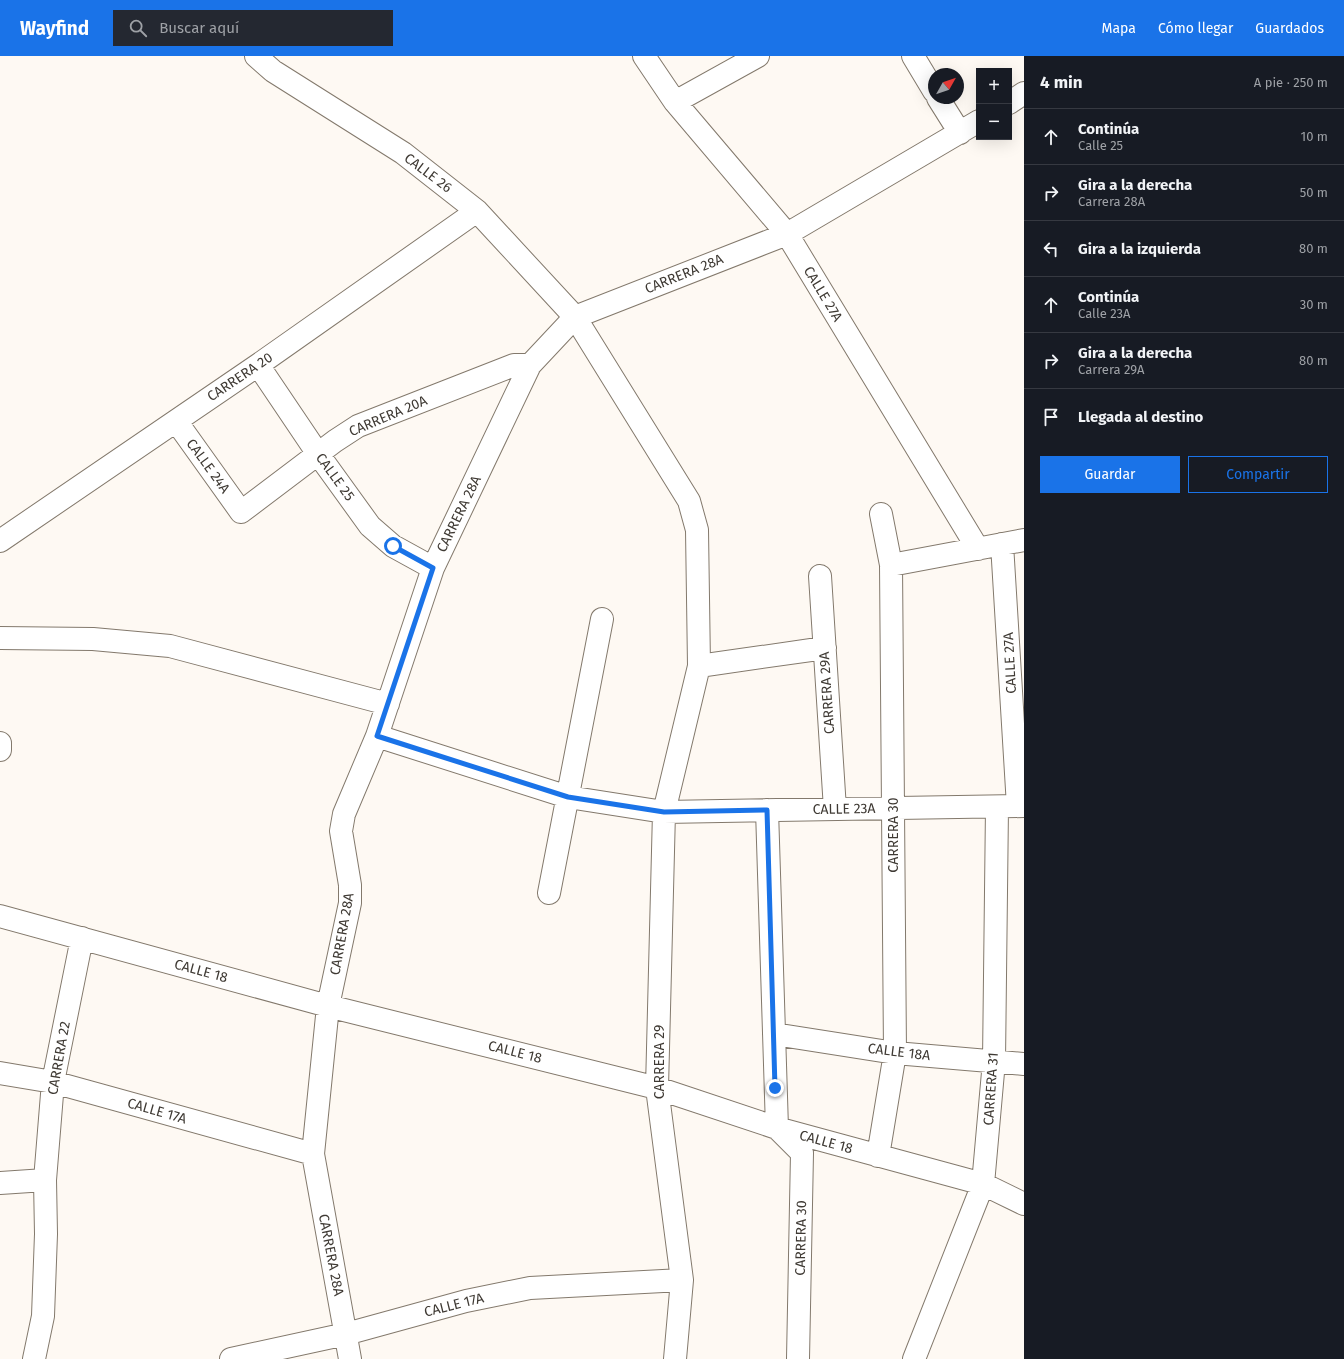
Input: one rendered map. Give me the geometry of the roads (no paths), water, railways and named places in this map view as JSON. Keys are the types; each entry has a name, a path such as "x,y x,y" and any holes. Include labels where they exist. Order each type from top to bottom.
{"street":[{"name":"CALLE 26","path":"256,56 273,71 403,153 478,211 576,317 689,501 697,530 699,666"},
{"name":"CALLE 27A","path":"644,56 675,102 787,234 978,549"},
{"path":"675,102 758,56"},
{"path":"913,56 928,81"},
{"path":"1012,101 1024,93"},
{"path":"942,104 960,133"},
{"name":"CARRERA 28A","path":"350,1359 313,1154 328,1006 350,902 350,885 341,831 344,814 377,736 433,568 530,364 576,317 787,234 976,123"},
{"name":"CARRERA 20","path":"0,540 258,365 478,211"},
{"name":"CARRERA 20A","path":"241,512 358,426 514,365 530,364"},
{"name":"CALLE 25","path":"258,365 318,454 370,526 393,546 433,568"},
{"name":"CALLE 24A","path":"176,421 241,512"},
{"name":"CARRERA 30","path":"878,1156 895,1052 890,565 881,514"},
{"path":"890,565 1024,540"},
{"name":"CALLE 27A","path":"1002,544 1013,806"},
{"name":"CARRERA 29A","path":"820,576 835,809"},
{"path":"549,893 602,619"},
{"path":"0,638 93,639 170,646 388,704"},
{"path":"699,666 825,648"},
{"name":"CARRERA 29","path":"675,1359 682,1280 657,1088 664,812 699,666"},
{"name":"CALLE 23A","path":"377,736 568,797 664,812 1013,806"},
{"path":"0,743 0,750"},
{"name":"CARRERA 31","path":"914,1359 983,1184 994,1061 1013,806"},
{"path":"767,810 777,1128"},
{"name":"CALLE 18","path":"0,916 328,1006 657,1088 777,1128 983,1184 1024,1204"},
{"name":"CARRERA 22","path":"34,1359 43,1316 46,1234 45,1180 53,1082 82,938"},
{"name":"CALLE 18A","path":"774,1034 895,1052 1024,1064"},
{"name":"CALLE 17A","path":"0,1073 53,1082 313,1154"},
{"name":"CARRERA 30","path":"777,1128 802,1153 798,1359"},
{"path":"0,1183 45,1180"},
{"name":"CALLE 17A","path":"231,1359 346,1334 466,1301 530,1288 682,1280"}]}
